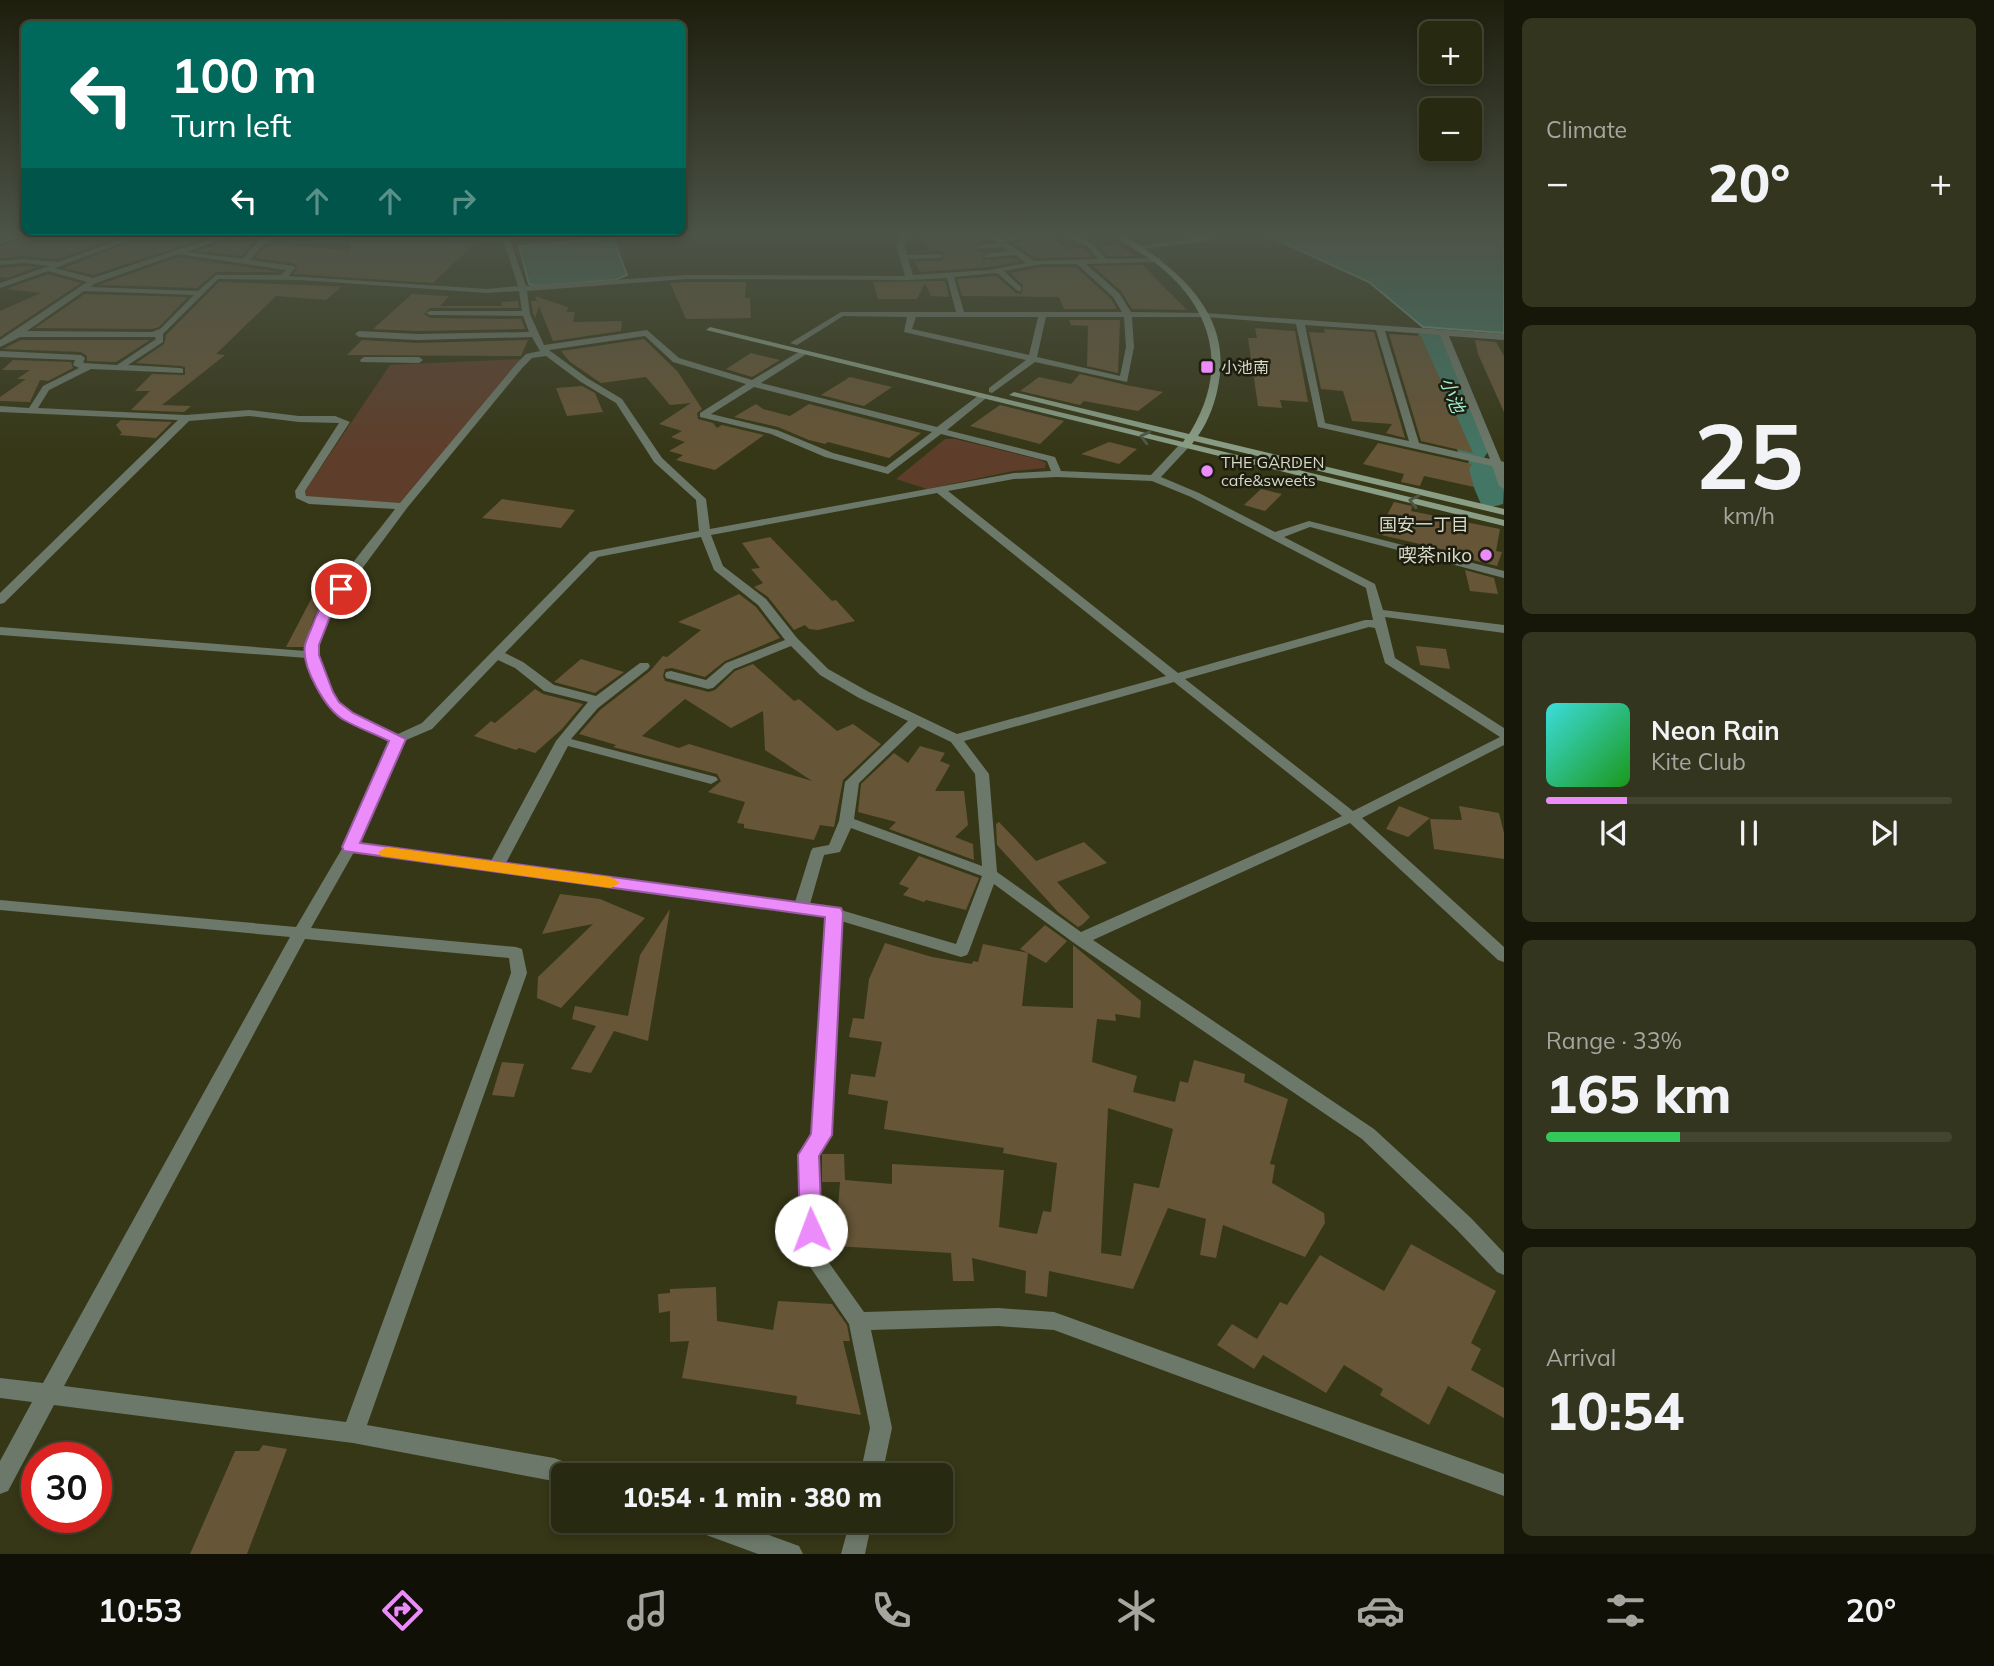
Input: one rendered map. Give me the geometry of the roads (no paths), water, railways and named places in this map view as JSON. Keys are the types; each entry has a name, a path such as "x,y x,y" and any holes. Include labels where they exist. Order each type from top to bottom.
{"street":[{"path":"0,344 56,308"},
{"path":"18,334 159,333 185,308"},
{"path":"350,847 834,913 961,951 990,874 982,774 956,739 864,695 824,672 793,641 762,603 718,568 705,533 701,499 659,460 634,419 619,401 544,350 525,308"},
{"path":"959,308 961,315"},
{"path":"912,315 907,330 1124,380 1131,348 1128,317 1123,308"},
{"path":"1154,478 1194,436 1216,382 1217,352 1206,315 1201,308"},
{"path":"430,313 526,314"},
{"path":"794,343 841,314 1128,317 1206,315 1504,337"},
{"path":"992,390 1032,360 1042,316"},
{"path":"1300,323 1321,425 1501,464"},
{"path":"730,328 1194,436 1504,512"},
{"path":"1380,328 1415,446"},
{"path":"710,330 1504,523"},
{"path":"120,368 160,340 159,333"},
{"path":"398,739 348,716 334,705 312,655 312,645 327,608 403,506 529,356 544,350 647,333 676,360 754,384 1051,459 1056,474"},
{"path":"1444,333 1501,464 1504,486"},
{"path":"359,334 417,337 535,334"},
{"path":"394,361 409,342 417,337"},
{"path":"802,353 703,415 774,432 829,455 888,471 982,397"},
{"path":"0,354 82,358 77,365 180,371"},
{"path":"364,360 419,360"},
{"path":"33,409 46,388 89,366"},
{"path":"0,409 186,418 249,413 299,419 335,419 345,422 300,491 301,498 309,501 403,506"},
{"path":"0,600 186,418"},
{"path":"0,1483 300,933 350,847 398,739 427,726 499,655 594,554 1014,476 1056,474 1154,478 1195,495 1371,586 1389,660 1504,734"},
{"path":"941,491 1352,817 1504,956"},
{"path":"1275,536 1309,524 1504,575"},
{"path":"956,739 1381,619 1504,629"},
{"path":"0,631 312,655"},
{"path":"671,675 708,685 730,666 793,641"},
{"path":"499,655 519,665 548,688 598,701"},
{"path":"496,867 563,741 598,701 644,666"},
{"path":"801,908 818,851 835,849 846,821 852,782 917,720"},
{"path":"1080,939 1352,817 1504,740"},
{"path":"563,741 710,780"},
{"path":"846,821 990,874 1080,939 1368,1134 1464,1224 1504,1266"},
{"path":"0,905 516,953 519,973 353,1433"},
{"path":"834,913 821,1135 808,1155 812,1255 859,1321 881,1428 874,1463"},
{"path":"859,1321 998,1317 1054,1321 1504,1485"},
{"path":"0,1388 353,1433 551,1468"},
{"path":"732,1533 791,1554"},
{"path":"853,1554 858,1533"}],"waterway":[{"name":"小池","path":"1430,337 1473,452"},
{"name":"小池","path":"1480,467 1492,497"}],"place":[{"name":"小池南","path":"1207,367"},
{"name":"THE GARDEN cafe&sweets","path":"1207,471"},
{"name":"喫茶niko","path":"1486,555"}],"district":[{"name":"国安一丁目","path":"1424,525"}]}
